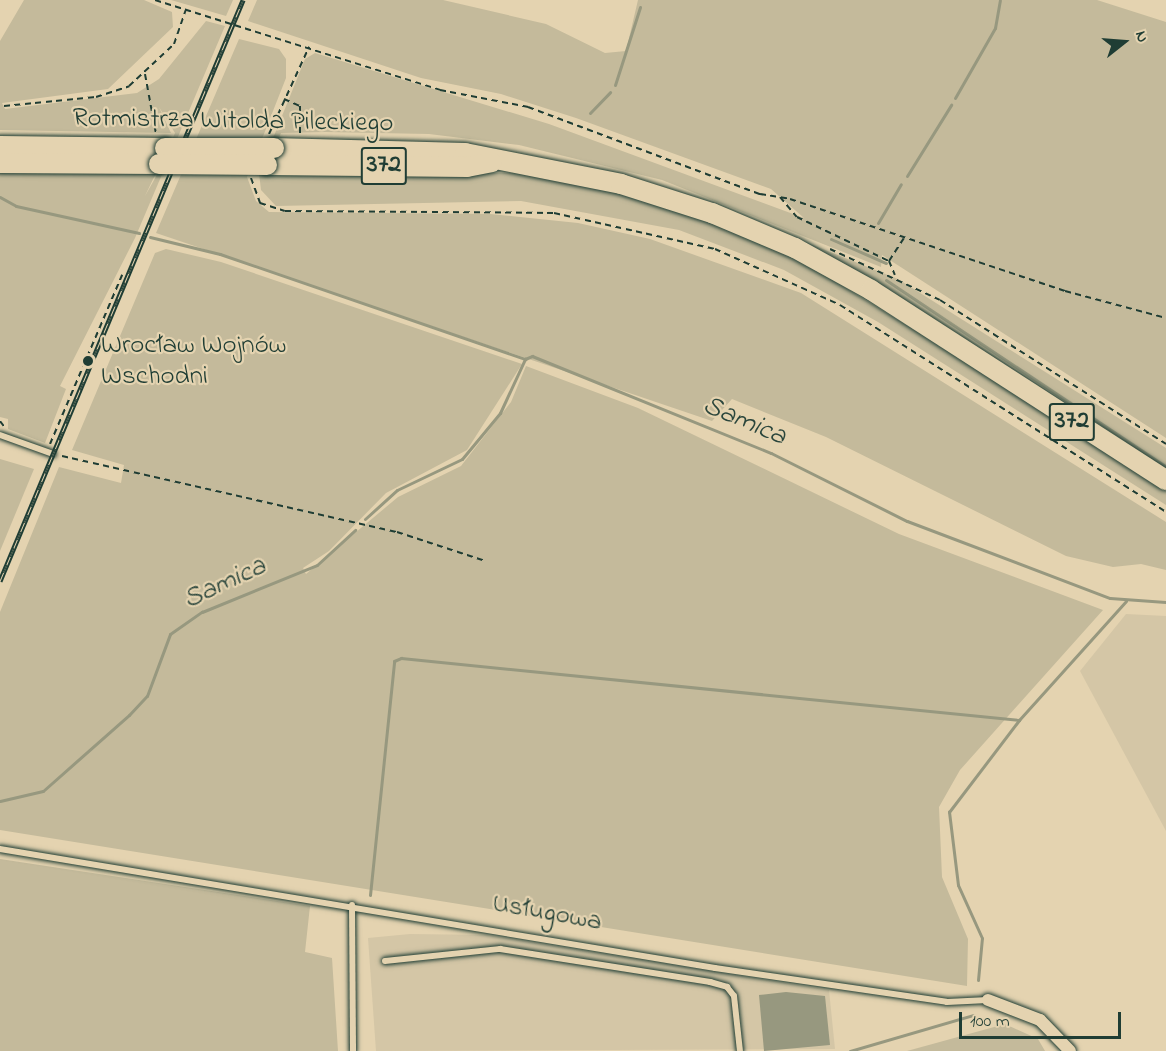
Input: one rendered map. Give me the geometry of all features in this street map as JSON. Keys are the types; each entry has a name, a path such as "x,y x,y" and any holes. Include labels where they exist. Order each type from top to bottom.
{"main road":[{"name":"Rotmistrza Witolda Pileckiego","path":"0,146 160,147 266,155 454,152 659,195 795,248 872,290 1166,480"},
{"name":"Rotmistrza Witolda Pileckiego","path":"0,163 160,147"}],"street":[{"name":"Usługowa","path":"988,1000 1040,1020 1070,1051"}],"lane":[{"path":"0,435 53,454"},
{"name":"Usługowa","path":"0,849 352,905 726,969 948,1002 988,1000"},
{"path":"352,905 353,1051"},
{"path":"385,961 500,949 710,982 728,987 734,996 740,1051"}],"path":[{"path":"155,0 440,90 528,107 780,197 1065,291 1166,318"},
{"path":"4,106 96,97 145,74 174,44 186,10"},
{"path":"309,47 284,99 255,195 273,209 554,213 615,223 724,253 840,305 1166,512"},
{"path":"145,74 160,147"},
{"path":"284,99 300,106 300,131"},
{"path":"780,197 805,221 889,261 895,275 1166,444"},
{"path":"889,261 904,237"},
{"path":"40,443 49,447 122,275"},
{"path":"0,421 14,434"},
{"path":"53,454 397,532 485,561"}],"shaded area":[{"path":"24,0 144,0 172,12 173,27 108,89 2,103 5,109 137,93 159,79 206,21 225,26 135,238 60,386 66,389 45,443 8,429 8,419 0,417 0,171 156,173 145,196 158,173 175,133 159,107 171,133 0,130 0,41"},
{"path":"171,0 233,0 226,16"},
{"path":"257,0 443,0 546,24 605,53 626,51 638,0 1097,0 1166,22 1166,438 882,255 881,267 662,180 519,145 429,134 325,132 281,133 264,173 546,173 720,223 797,258 958,357 1166,490 1166,505 878,322 784,270 679,230 521,201 276,206 261,190 259,173 305,59 315,53 549,124 804,218 771,189 576,118 501,94 421,78 248,21"},
{"path":"239,39 279,49 286,59 286,78 247,177 256,201 269,212 490,214 578,223 650,239 801,293 1166,522 1166,570 1141,564 1113,567 1066,556 826,437 732,399 712,421 156,233"},
{"path":"770,228 898,279 1166,448 1166,471"},
{"path":"166,249 221,262 522,364 467,450 386,493 329,551 303,568 306,574 398,497 461,466 511,402 526,366 638,408 899,534 1103,610 960,770 939,807 942,877 968,939 967,986 0,830 0,612 59,467 121,483 124,465 72,450 155,253"},
{"path":"0,459 34,469 0,551"},
{"path":"1126,614 1166,616 1166,831 1080,671"},
{"path":"0,859 310,906 305,952 332,958 338,1051 0,1051"},
{"path":"410,934 486,935 829,990 835,1049 376,1051 368,938"},
{"path":"786,992 825,996 830,1045 764,1051 759,995"},
{"path":"1005,1024 1038,1039 1045,1051 907,1051"}],"waterway":[{"path":"955,98 995,28 1000,0"},
{"path":"615,85 640,7"},
{"path":"590,113 610,92"},
{"path":"907,176 951,105"},
{"path":"878,223 901,184"},
{"path":"0,197 16,206 139,233"},
{"path":"150,237 220,254 525,359"},
{"path":"831,239 886,263"},
{"path":"886,280 1166,467"},
{"name":"Samica","path":"365,519 397,490 462,459 500,413 525,359 532,356 771,453 907,521 1110,598 1166,602"},
{"name":"Samica","path":"0,801 43,791 129,715 147,696 170,634 202,612 317,565 355,530"},
{"path":"978,980 982,938 958,885 949,812 1019,720 1126,601"},
{"path":"370,895 394,661 401,658 1019,720"},
{"path":"850,1051 973,1015"}],"railway":[{"path":"0,581 243,0"}],"place":[{"name":"Wrocław Wojnów Wschodni","path":"88,361"}]}
